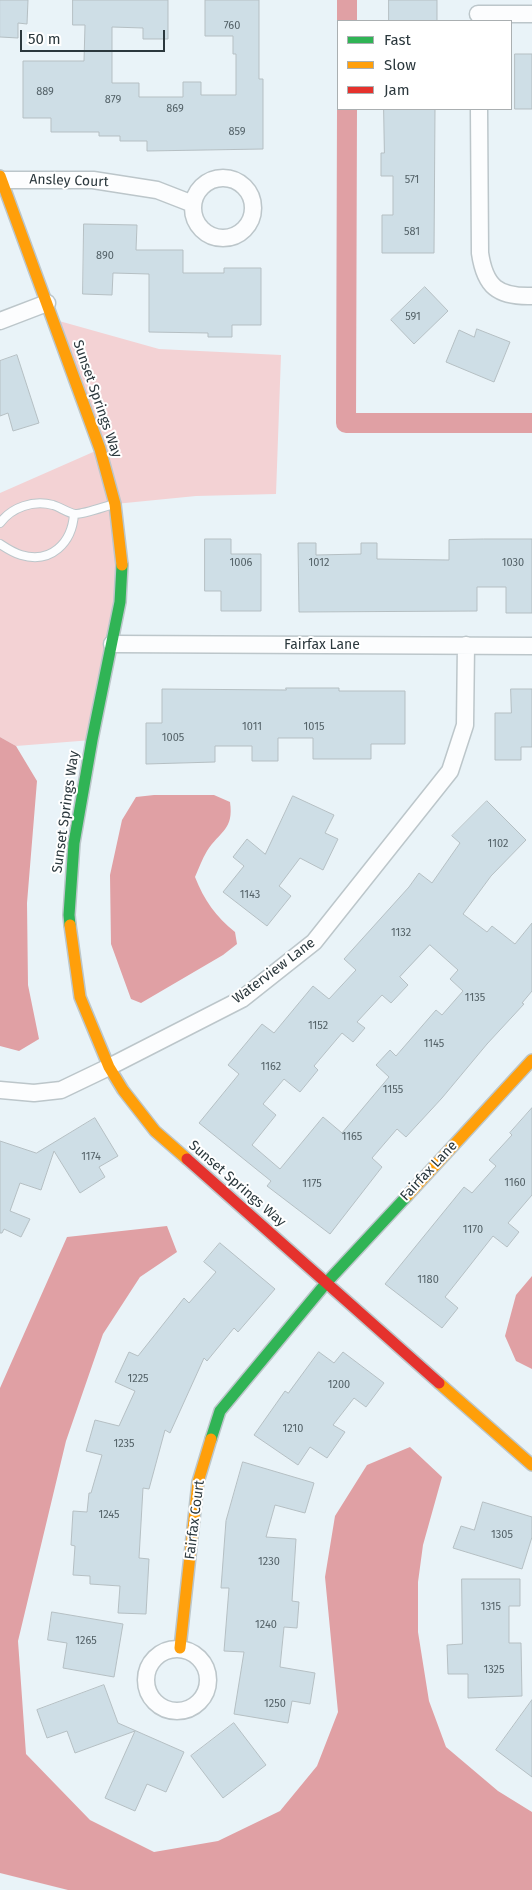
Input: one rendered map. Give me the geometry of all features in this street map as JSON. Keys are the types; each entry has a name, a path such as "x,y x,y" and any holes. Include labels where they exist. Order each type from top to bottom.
{"street":[{"path":"478,12 532,14"},
{"path":"479,110 480,253 482,268 489,283 500,290 517,296 532,296"},
{"name":"Ansley Court","path":"1,178 94,180 157,190 193,204"},
{"name":"Sunset Springs Way","path":"1,178 100,449 115,504 122,565 120,602 74,843 69,915 80,997 110,1067 123,1090 154,1131 532,1465"},
{"path":"0,321 47,303"},
{"name":"Fairfax Lane","path":"112,644 532,646"},
{"name":"Waterview Lane","path":"0,1090 34,1093 61,1090 110,1067 242,999 314,942 450,771 465,725 466,646"},
{"name":"Fairfax Lane","path":"327,1282 532,1060"},
{"name":"Fairfax Court","path":"180,1648 198,1482 220,1411 327,1282"}],"lane":[{"path":"0,523 5,516 19,507 36,503 52,505 74,514 115,504"},
{"path":"0,544 20,555 37,557 50,554 62,546 70,535 74,514"}],"shaded area":[{"path":"52,319 159,349 281,355 276,494 196,496 115,504 122,565 92,740 16,746 0,737 0,493 100,449"},
{"path":"0,737 16,746 37,781 27,903 28,985 39,1039 19,1051 0,1046"},
{"path":"154,795 214,795 230,802 231,811 228,825 207,851 195,877 211,908 235,932 237,944 223,955 141,1003 131,999 111,944 110,875 122,820 136,797"},
{"path":"167,1226 177,1252 140,1277 103,1334 66,1441 18,1641 26,1754 90,1820 154,1852 218,1841 280,1811 317,1766 338,1712 325,1577 335,1516 367,1465 410,1447 442,1477 423,1545 418,1582 418,1632 429,1701 446,1747 498,1791 532,1812 532,1890 68,1890 0,1873 0,1388 67,1237"},
{"path":"532,1276 532,1369 516,1361 505,1336 516,1295"}],"building":[{"path":"0,0 28,0 27,24 18,23 18,38 0,37"},
{"path":"73,0 168,0 168,39 143,39 143,28 112,27 112,83 139,83 139,97 183,97 183,82 201,82 201,95 236,95 236,54 233,54 233,36 205,36 205,0 259,0 259,79 263,79 263,149 147,151 147,141 120,141 120,136 99,136 99,132 51,132 51,118 23,118 23,61 84,61 85,25 73,25"},
{"path":"389,0 437,0 437,20 389,20"},
{"path":"515,54 532,54 532,109 515,109"},
{"path":"384,110 435,110 434,253 382,253 382,215 393,215 393,176 381,176 381,153 384,153"},
{"path":"84,224 137,225 136,250 183,250 183,273 224,273 224,268 261,268 261,325 232,325 232,337 208,337 208,333 149,332 149,274 113,273 112,295 83,294"},
{"path":"425,287 448,311 414,344 391,320"},
{"path":"477,329 510,342 494,382 446,362 459,330 474,337"},
{"path":"17,355 39,423 13,431 8,413 0,416 0,361"},
{"path":"205,539 231,539 231,554 261,554 261,611 221,611 221,591 205,591"},
{"path":"532,539 532,613 506,613 506,587 477,587 477,611 299,612 298,543 316,543 316,555 361,554 361,543 377,543 377,559 449,560 449,540"},
{"path":"286,688 339,688 339,691 405,691 405,744 371,744 371,759 313,759 313,738 278,738 278,761 252,761 252,746 215,746 215,762 146,764 146,723 162,723 162,689 286,690"},
{"path":"511,689 532,689 532,747 521,747 521,760 495,760 495,713 511,713"},
{"path":"293,796 334,815 325,833 338,839 323,870 300,858 279,886 291,896 267,926 223,892 244,866 233,857 247,839 265,854"},
{"path":"487,801 526,840 491,876 463,914 487,932 492,926 515,944 532,923 532,991 522,1003 524,1004 406,1137 397,1129 372,1158 382,1167 330,1234 267,1186 271,1181 199,1123 239,1074 228,1065 262,1024 274,1033 313,986 329,999 356,970 344,959 409,887 419,873 432,883 460,843 452,836","holes":["430,945 458,970 450,979 463,991 442,1015 436,1010 396,1056 390,1050 376,1065 389,1077 342,1133 323,1117 280,1169 252,1145 276,1115 263,1104 284,1079 300,1092 318,1070 314,1066 342,1033 353,1042 365,1028 357,1022 382,995 391,1003 408,985 400,977"]},
{"path":"532,1108 532,1195 508,1223 519,1232 507,1247 493,1236 445,1297 458,1308 442,1328 385,1284 464,1187 472,1193 496,1166 489,1160 512,1135 510,1133"},
{"path":"95,1118 118,1156 99,1167 105,1177 80,1193 54,1151 41,1190 20,1183 10,1211 30,1219 21,1237 4,1229 0,1233 0,1141 36,1153"},
{"path":"220,1243 275,1289 238,1332 234,1328 207,1361 204,1358 170,1433 165,1430 149,1489 143,1488 139,1558 149,1559 146,1614 118,1613 120,1586 90,1584 90,1576 73,1575 75,1546 71,1545 73,1511 87,1512 89,1493 91,1493 102,1455 86,1451 95,1420 119,1426 135,1391 115,1382 129,1352 138,1356 184,1298 189,1303 216,1272 204,1262"},
{"path":"319,1352 334,1363 343,1352 384,1383 366,1407 354,1398 333,1425 345,1432 327,1458 310,1447 298,1465 254,1435 285,1391 288,1393"},
{"path":"243,1462 314,1483 305,1513 275,1505 266,1537 296,1539 292,1601 299,1602 297,1628 284,1627 280,1667 315,1673 310,1704 292,1701 288,1723 234,1714 244,1652 224,1651 229,1588 221,1588 226,1521"},
{"path":"483,1502 532,1517 532,1537 522,1569 453,1548 461,1526 474,1530"},
{"path":"462,1579 520,1579 520,1606 509,1606 509,1643 521,1643 522,1696 468,1698 468,1674 448,1674 447,1645 462,1644"},
{"path":"52,1612 123,1624 114,1677 63,1668 67,1643 48,1640"},
{"path":"104,1685 118,1723 184,1752 166,1792 147,1784 135,1811 105,1798 135,1731 75,1753 67,1731 47,1738 37,1710"},
{"path":"532,1700 532,1777 496,1750"},
{"path":"234,1723 266,1765 223,1798 191,1756"}],"waterway":[{"path":"347,0 347,20"},
{"path":"347,110 346,423 532,423"}],"traffic: fast":[{"path":"70,925 74,843 92,740 120,602 122,565"},
{"path":"211,1439 220,1411 327,1282 407,1196"}],"traffic: slow":[{"path":"0,176 100,449 115,504 122,565"},
{"path":"70,925 80,997 109,1067 123,1090 155,1131 187,1159"},
{"path":"407,1196 532,1060"},
{"path":"439,1383 532,1465"},
{"path":"180,1648 198,1482 211,1439"}],"traffic: jam":[{"path":"187,1159 439,1383"}]}
